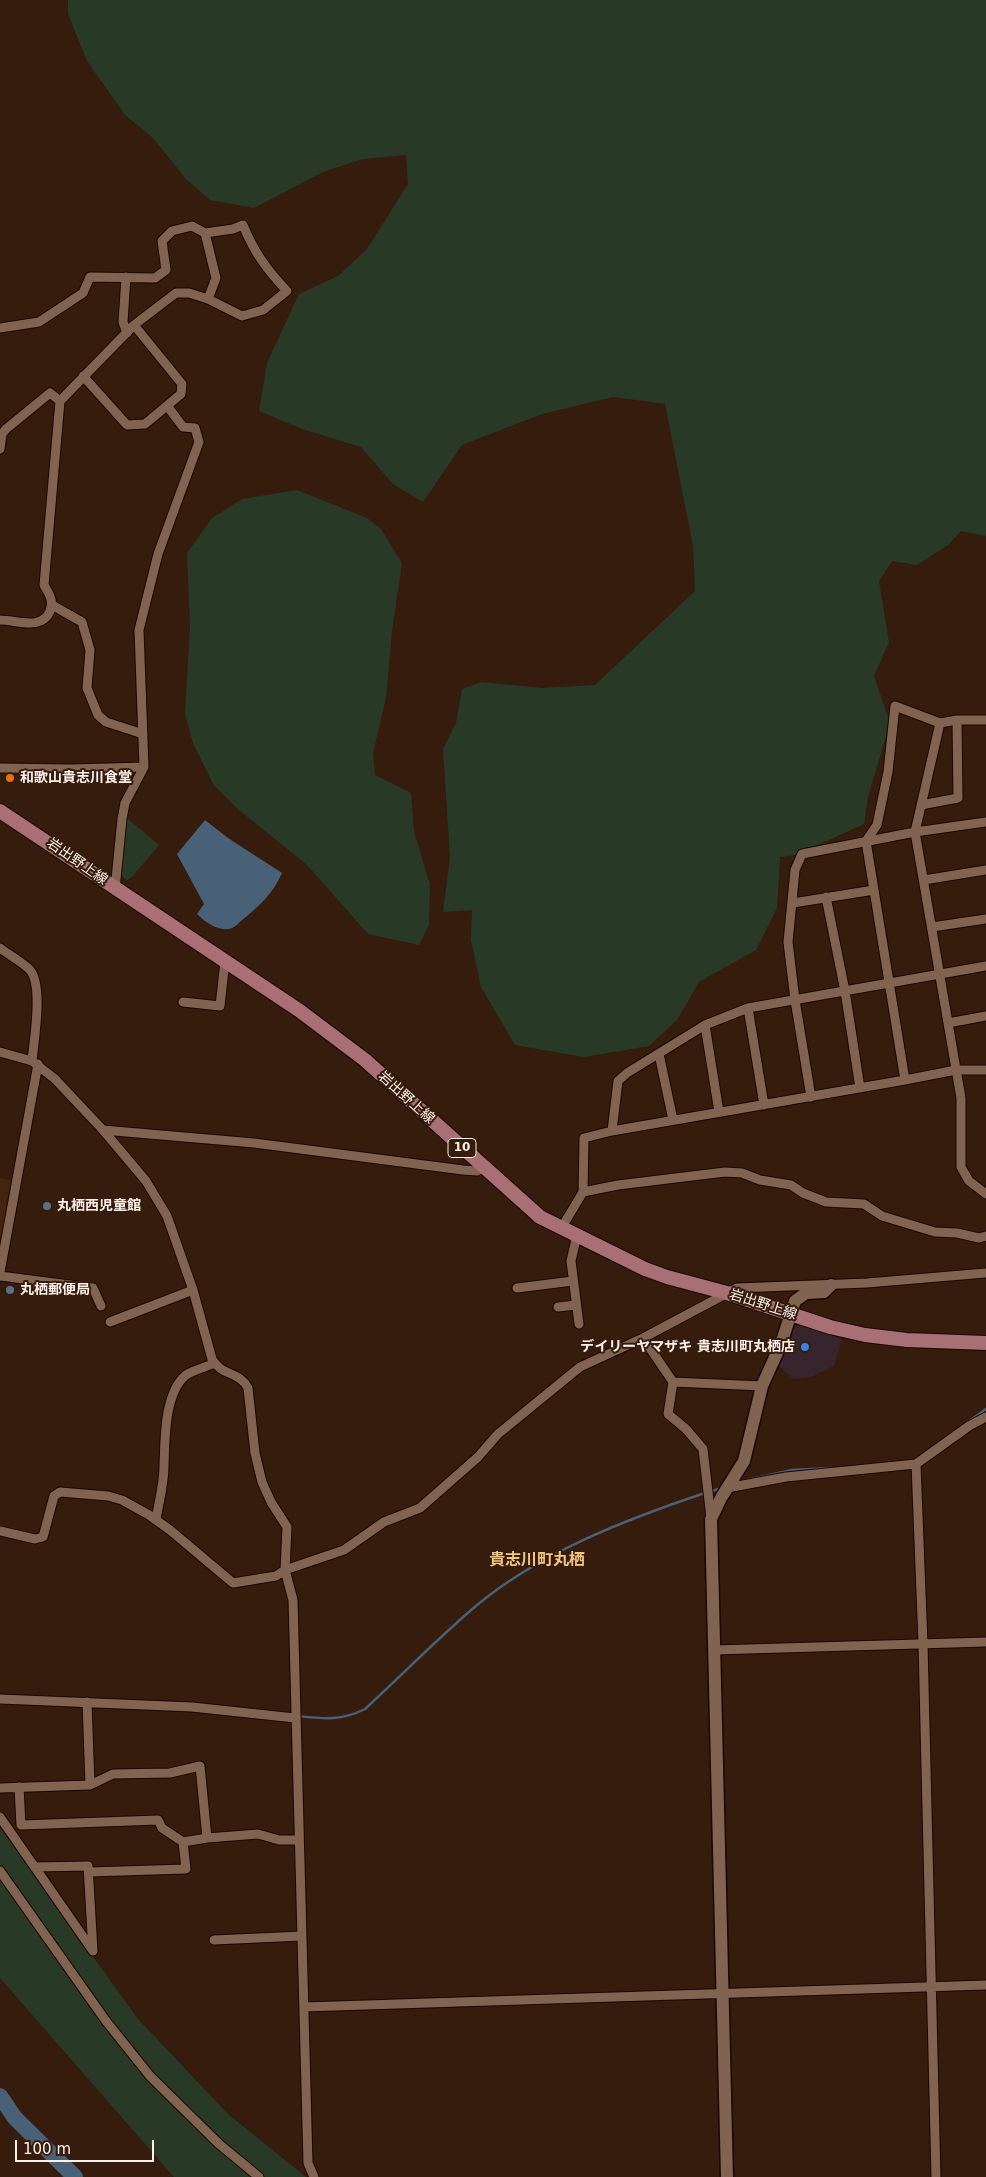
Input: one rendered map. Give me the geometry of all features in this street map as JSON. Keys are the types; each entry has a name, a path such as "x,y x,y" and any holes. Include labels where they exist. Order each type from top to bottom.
{"main road":[{"name":"岩出野上線","path":"0,811 300,1011 365,1060 540,1217 645,1269 667,1277 728,1293 830,1327 865,1335 907,1340 986,1342"}],"street":[{"path":"0,328 39,322 83,293 90,277 155,278 166,270 162,241 172,231 192,226 205,233 233,229 243,225 252,249 286,291 263,310 242,316 208,299 188,293 176,293 134,325 60,401 44,585 52,600 52,605 47,617 41,622 0,620"},
{"path":"205,233 216,278 208,299"},
{"path":"126,277 123,322 127,333"},
{"path":"83,376 127,425 144,424 168,407 181,394 182,384 134,325"},
{"path":"0,449 2,434 6,428 50,393 60,401"},
{"path":"116,889 122,819 126,803 144,767 139,630 158,554 199,442 195,428 183,427 168,407"},
{"path":"52,605 82,622 90,650 87,688 98,715 106,722 143,734"},
{"path":"905,1080 866,841 877,825 888,772 895,706 940,722 986,720"},
{"path":"921,805 958,798 957,720"},
{"path":"940,722 915,832 941,974 960,1098 962,1167 969,1181 986,1194"},
{"path":"0,768 144,767"},
{"path":"811,1097 794,1000 788,942 795,870 802,854 915,832 986,822"},
{"path":"924,880 986,870"},
{"path":"793,902 874,890"},
{"path":"826,897 845,991 860,1088"},
{"path":"932,927 986,919"},
{"path":"0,948 29,969 36,980 35,1062 0,1272"},
{"path":"183,1002 220,1006 225,961"},
{"path":"612,1131 618,1081 627,1073 704,1025 748,1008 986,966"},
{"path":"748,1008 764,1105"},
{"path":"948,1023 986,1016"},
{"path":"704,1025 720,1112"},
{"path":"0,1052 35,1062 55,1079 103,1130 146,1181 167,1216 193,1290 217,1368 243,1379 248,1388 255,1453 262,1482 271,1502 287,1527 285,1570 292,1600 308,2163 314,2177"},
{"path":"658,1054 674,1120"},
{"path":"562,1227 583,1192 584,1138 612,1131 956,1070 986,1070"},
{"path":"103,1130 254,1143 463,1170 478,1171 484,1167"},
{"path":"583,1192 625,1184 725,1172 742,1173 760,1180 792,1185 803,1193 826,1202 864,1204 882,1216 927,1230 957,1233 979,1238 986,1236"},
{"path":"577,1235 571,1261 579,1324"},
{"path":"0,1531 35,1539 43,1538 54,1496 60,1492 108,1496 122,1500 156,1519 233,1583 276,1576 285,1570 344,1550 384,1522 420,1508 478,1457 498,1434 580,1367 642,1338 737,1288 831,1285 986,1273"},
{"path":"0,1276 94,1288 101,1306"},
{"path":"517,1288 574,1281"},
{"path":"711,1519 744,1461 762,1386 781,1344 795,1301 806,1293 824,1292 831,1285"},
{"path":"110,1322 193,1290"},
{"path":"558,1307 576,1305"},
{"path":"642,1338 673,1382 668,1414 703,1449 711,1519 728,2177"},
{"path":"156,1519 164,1467 163,1453 168,1410 175,1390 186,1375 215,1363"},
{"path":"673,1382 762,1386"},
{"path":"727,1488 786,1476 916,1464 969,1426 986,1417"},
{"path":"916,1464 933,1986 936,2177"},
{"path":"714,1650 986,1642"},
{"path":"0,1699 192,1707 295,1718"},
{"path":"87,1702 90,1785"},
{"path":"0,1788 90,1785 113,1774 170,1773 200,1766 206,1838"},
{"path":"19,1787 23,1850"},
{"path":"0,1817 93,1951 88,1866 35,1867"},
{"path":"21,1825 158,1820 162,1828 183,1842 206,1838 258,1834 279,1840 298,1840"},
{"path":"89,1872 186,1869 183,1842"},
{"path":"0,1871 106,2021 150,2076 213,2138 259,2177"},
{"path":"214,1940 302,1936"},
{"path":"304,2007 986,1985"}],"shaded area":[{"path":"0,1178 11,1180 0,1248"},
{"path":"799,1325 842,1339 834,1366 811,1377 793,1379 777,1364 791,1330"}],"green space":[{"path":"68,0 986,0 986,536 961,531 948,545 917,565 892,561 879,581 889,642 874,676 890,723 868,797 864,824 796,855 780,857 777,908 756,950 699,982 677,1020 649,1046 584,1057 515,1045 481,987 471,940 472,910 443,912 450,857 443,749 456,723 462,689 481,682 543,688 595,685 695,591 693,546 665,404 613,397 542,414 462,445 423,502 393,484 361,447 302,429 259,411 267,363 299,294 338,276 367,249 408,184 406,155 363,159 323,172 254,208 210,200 186,179 153,138 125,115 87,61 68,14"},
{"path":"297,490 367,518 381,529 402,563 392,631 386,698 373,753 375,775 411,793 414,831 430,885 429,925 419,945 368,934 307,865 239,810 213,784 193,743 185,714 190,625 187,553 212,518 242,499"},
{"path":"127,818 159,845 132,877 127,880 121,875"},
{"path":"0,1828 138,2019 229,2115 306,2177 174,2177 0,1978"}],"water":[{"path":"205,820 228,838 282,873 264,900 232,928 223,929 213,926 197,914 204,904 177,854"}],"waterway":[{"path":"965,1424 986,1409"},
{"path":"738,1482 792,1470 832,1468"},
{"path":"710,1492 721,1488"},
{"path":"298,1716 333,1718 348,1716 365,1709 434,1643 502,1586 557,1553 586,1539 645,1514 705,1493"},
{"path":"0,2096 15,2118 75,2177"}],"place":[{"name":"和歌山貴志川食堂","path":"10,778"},
{"name":"丸栖西児童館","path":"47,1206"},
{"name":"丸栖郵便局","path":"10,1290"},
{"name":"デイリーヤマザキ 貴志川町丸栖店","path":"805,1347"}],"district":[{"name":"貴志川町丸栖","path":"537,1561"}]}
